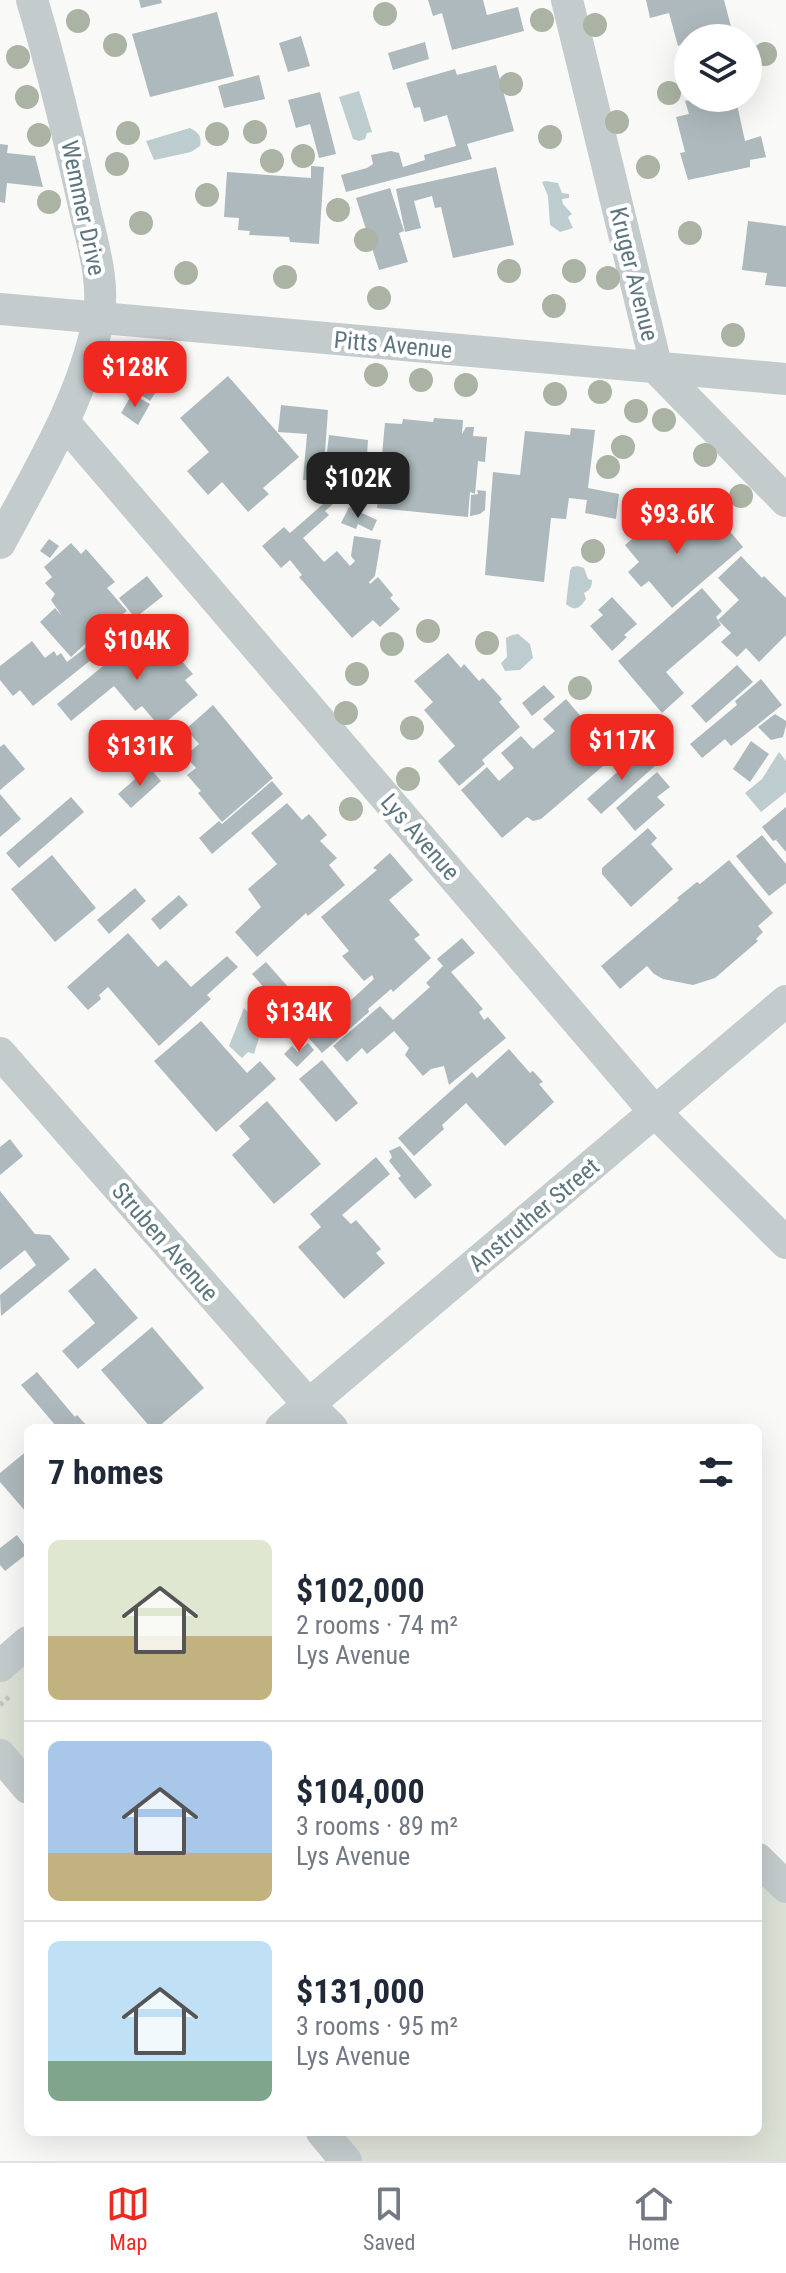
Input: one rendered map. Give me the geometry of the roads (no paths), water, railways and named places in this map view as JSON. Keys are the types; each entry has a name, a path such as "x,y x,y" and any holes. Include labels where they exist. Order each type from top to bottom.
{"street":[{"name":"Wemmer Drive","path":"0,543 64,422 83,378 99,318 100,278 64,119 32,0"},
{"name":"Kruger Avenue","path":"567,0 657,369 786,501"},
{"name":"Pitts Avenue","path":"0,309 786,379"},
{"name":"Lys Avenue","path":"64,422 655,1112 786,1243"},
{"name":"Anstruther Street","path":"286,1424 786,1001"},
{"name":"Struben Avenue","path":"0,1053 328,1424"},
{"path":"0,1666 24,1647"},
{"path":"0,1755 24,1783"},
{"path":"325,2136 346,2161"}]}
